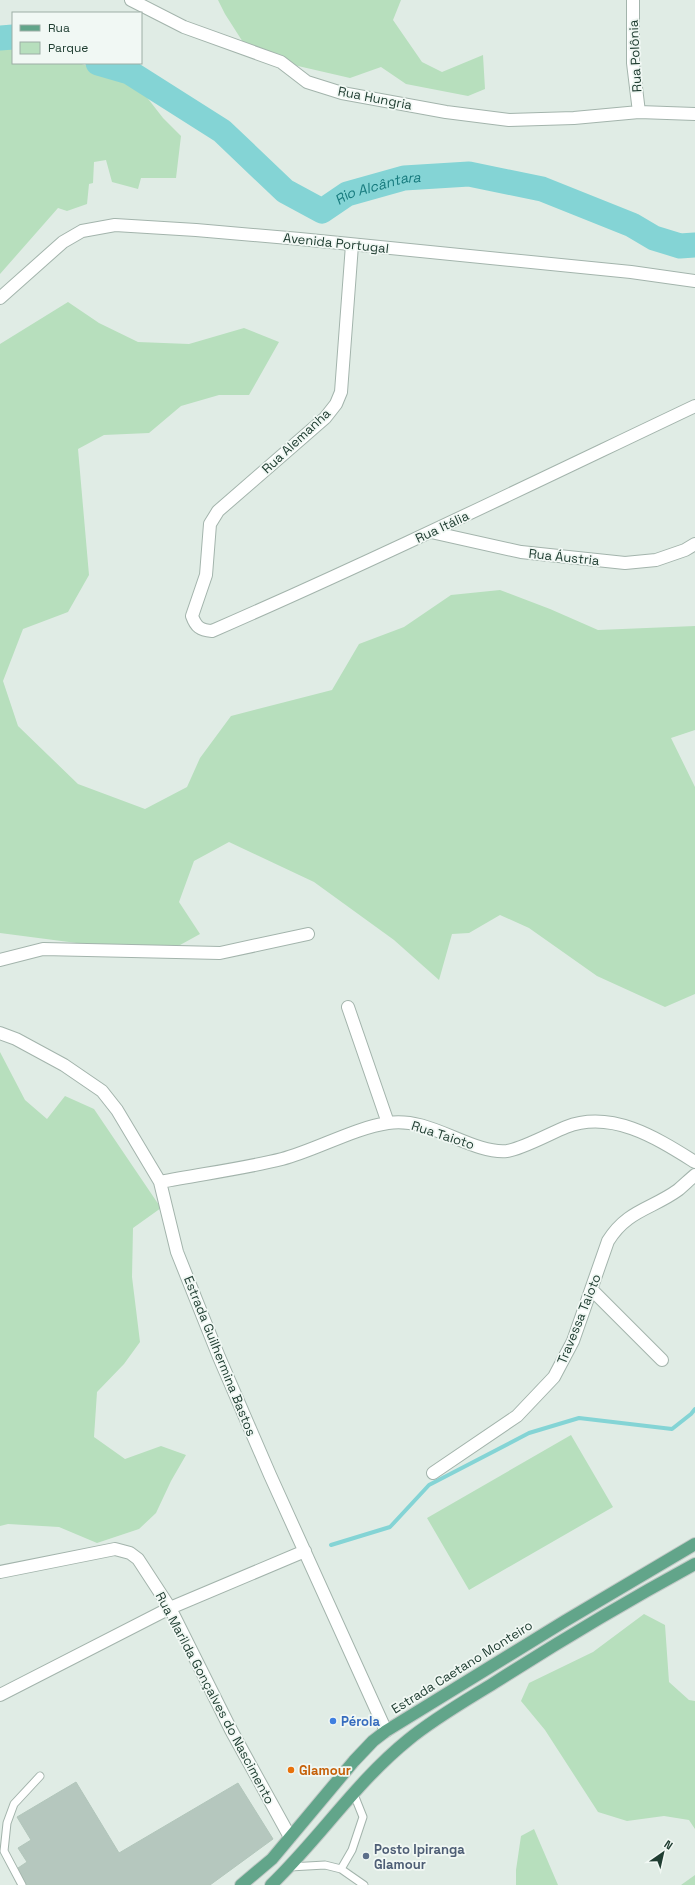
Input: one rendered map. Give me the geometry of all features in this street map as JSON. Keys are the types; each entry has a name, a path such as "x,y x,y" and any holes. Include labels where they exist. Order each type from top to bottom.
{"main road":[{"name":"Estrada Caetano Monteiro","path":"241,1885 272,1860 354,1761 386,1731 565,1621 695,1544"},
{"path":"271,1885 290,1867 353,1792 394,1752 424,1727 522,1665 695,1564"}],"street":[{"name":"Rua Hungria","path":"130,0 184,27 281,62 307,82 342,93 446,112 509,120 574,118 639,112 695,114"},
{"name":"Rua Polônia","path":"633,0 632,63 639,112"},
{"name":"Avenida Portugal","path":"0,298 64,242 82,231 114,225 196,230 631,272 695,282"},
{"name":"Rua Alemanha","path":"192,616 206,575 210,524 218,511 325,418 336,404 341,392 352,245"},
{"name":"Rua Itália","path":"192,616 196,626 202,630 212,631 431,532 695,406"},
{"name":"Rua Áustria","path":"431,532 521,552 625,564 656,560 686,550 695,544"},
{"path":"0,960 43,949 220,953 308,934"},
{"path":"348,1007 388,1122"},
{"name":"Estrada Guilhermina Bastos","path":"0,1033 16,1039 64,1065 102,1091 117,1110 160,1182 177,1252 219,1357 270,1475 386,1731"},
{"name":"Rua Taioto","path":"160,1182 283,1159 388,1122 414,1122 485,1148 508,1151 568,1126 592,1122 615,1123 660,1140 695,1162"},
{"name":"Travessa Taioto","path":"433,1473 517,1416 554,1377 573,1341 608,1241 616,1229 625,1219 678,1190 695,1175"},
{"path":"592,1290 662,1360"},
{"name":"Rua Marilda Gonçalves do Nascimento","path":"0,1572 115,1549 130,1553 138,1559 170,1608 232,1730 290,1837"},
{"path":"0,1695 170,1608 305,1551"}],"lane":[{"path":"22,1885 4,1851 7,1823 14,1804 40,1776"},
{"path":"341,1869 352,1850 363,1817 353,1792"},
{"path":"290,1867 325,1865 341,1869 364,1885"}],"green space":[{"path":"218,0 401,0 393,20 422,62 442,72 483,55 485,89 468,96 406,84 381,67 350,78 298,66 248,50 225,14"},
{"path":"0,45 12,45 12,64 81,64 112,73 142,91 163,118 181,136 176,178 141,178 138,189 112,182 106,160 94,162 93,183 89,184 87,204 67,211 58,208 0,274"},
{"path":"68,302 99,323 138,342 189,344 244,328 279,342 249,395 219,395 181,406 149,433 104,435 78,449 89,575 68,612 23,629 3,681 18,726 78,784 145,809 187,787 200,758 231,716 332,690 359,644 404,627 451,595 500,590 550,609 598,630 695,626 695,730 671,738 695,787 695,994 665,1007 597,976 529,928 500,915 469,933 452,934 439,980 394,940 314,882 229,842 194,861 179,902 200,934 171,950 92,945 0,933 0,344"},
{"path":"0,1052 25,1100 47,1119 65,1096 94,1109 161,1208 133,1228 132,1277 140,1342 124,1364 97,1392 94,1437 125,1459 161,1446 186,1455 171,1481 156,1513 139,1529 97,1543 59,1527 8,1524 0,1526"},
{"path":"571,1435 613,1507 469,1590 427,1518"},
{"path":"644,1614 665,1625 669,1682 689,1700 695,1701 695,1829 689,1820 664,1816 627,1821 598,1812 545,1730 521,1701 529,1683 593,1652"},
{"path":"534,1829 558,1885 516,1885 516,1870 521,1836"},
{"path":"695,1875 695,1885 681,1885"}],"building":[{"path":"76,1782 119,1853 238,1783 273,1839 210,1885 27,1885 18,1868 27,1862 18,1848 31,1840 17,1817"}],"waterway":[{"name":"Rio Alcântara","path":"0,38 12,37"},
{"name":"Rio Alcântara","path":"101,64 129,72 222,131 285,191 322,211 347,194 404,178 469,174 542,189 632,225 654,238 680,246 695,245"},
{"path":"331,1545 390,1527 429,1485 529,1433 579,1418 672,1429 695,1409"}],"place":[{"name":"Pérola","path":"333,1721"},
{"name":"Glamour","path":"291,1770"},
{"name":"Posto Ipiranga Glamour","path":"366,1856"}]}
